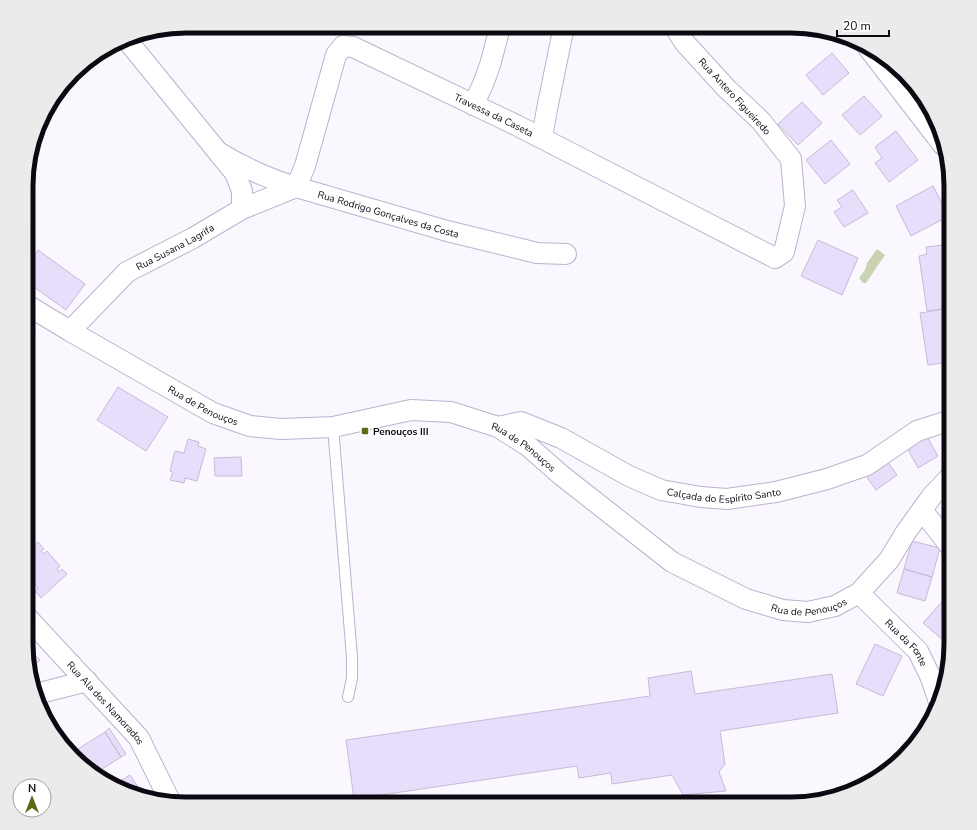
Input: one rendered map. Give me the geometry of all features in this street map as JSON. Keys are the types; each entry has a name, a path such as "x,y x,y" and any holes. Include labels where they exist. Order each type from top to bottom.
{"street":[{"path":"473,105 484,85 491,66 498,33"},
{"path":"542,138 563,33"},
{"name":"Rua Antero Figueiredo","path":"679,33 726,88 761,121 791,159 795,206 784,252 775,258"},
{"name":"Rua Rodrigo Gonçalves da Costa","path":"130,44 235,173 242,191 242,209"},
{"name":"Travessa da Caseta","path":"296,187 305,166 336,55 343,46 353,47 542,138 775,258"},
{"path":"878,60 935,135"},
{"name":"Rua Rodrigo Gonçalves da Costa","path":"218,152 244,168 273,180 296,187 447,231 537,253 566,254"},
{"name":"Rua Susana Lagrifa","path":"70,331 127,272 193,238 242,209 296,187"},
{"name":"Rua de Penouços","path":"33,309 213,413 250,426 281,429 333,427 411,410 450,412 498,427 528,446 561,475 672,562 746,599 783,610 808,612 835,606 859,593 889,560 932,496 944,483"},
{"name":"Calçada do Espírito Santo","path":"498,427 521,422 561,438 629,476 661,490 701,497 727,499 776,492 827,479 867,464 917,430 944,422"},
{"path":"922,510 944,538"},
{"name":"Rua da Fonte","path":"859,593 918,651 931,678 936,693"},
{"name":"Rua Ala dos Namorados","path":"33,623 139,738 168,796"},
{"path":"41,693 87,681"}],"lane":[{"path":"333,427 352,657 352,678 348,697"}],"path":[{"path":"33,334 40,328"}],"shaded area":[{"path":"877,249 885,255 866,283 863,283 859,278"}],"building":[{"path":"832,53 849,73 823,95 806,75"},
{"path":"864,96 882,116 860,135 842,115"},
{"path":"802,102 822,123 798,145 778,124"},
{"path":"896,131 918,160 889,182 875,163 882,158 875,147"},
{"path":"831,140 850,164 825,184 806,160"},
{"path":"933,186 944,207 944,219 911,236 896,206"},
{"path":"853,190 868,213 844,227 834,212 842,207 837,200"},
{"path":"818,240 858,258 842,295 801,276"},
{"path":"944,245 944,309 927,311 919,256 927,254 926,247"},
{"path":"38,250 85,284 66,310 33,286 33,257"},
{"path":"944,309 944,363 928,365 920,313"},
{"path":"118,387 168,417 146,451 97,420"},
{"path":"926,435 938,456 918,468 906,446"},
{"path":"188,439 199,442 198,446 206,449 197,481 185,478 184,483 170,480 173,472 170,471 175,451 184,453"},
{"path":"241,457 242,476 215,476 214,458"},
{"path":"885,458 897,475 876,490 864,473"},
{"path":"912,541 940,548 932,577 904,569"},
{"path":"38,542 44,549 41,551 44,554 47,551 60,566 57,569 59,572 62,569 67,574 41,598 35,591 38,588 35,585 33,587 33,546"},
{"path":"904,569 932,577 925,601 897,593"},
{"path":"944,599 944,641 923,623"},
{"path":"875,644 902,656 883,696 856,684"},
{"path":"33,653 40,660 34,665"},
{"path":"691,671 695,694 832,674 838,713 720,731 725,764 719,772 726,791 683,795 672,775 612,784 611,773 579,778 577,766 368,797 354,797 346,740 650,696 648,678"},
{"path":"109,728 126,754 121,757 105,732"},
{"path":"105,732 121,757 100,770 85,759 78,749"},
{"path":"130,775 140,790 127,785 119,782"}],"place":[{"name":"Penouços III","path":"365,431"}]}
